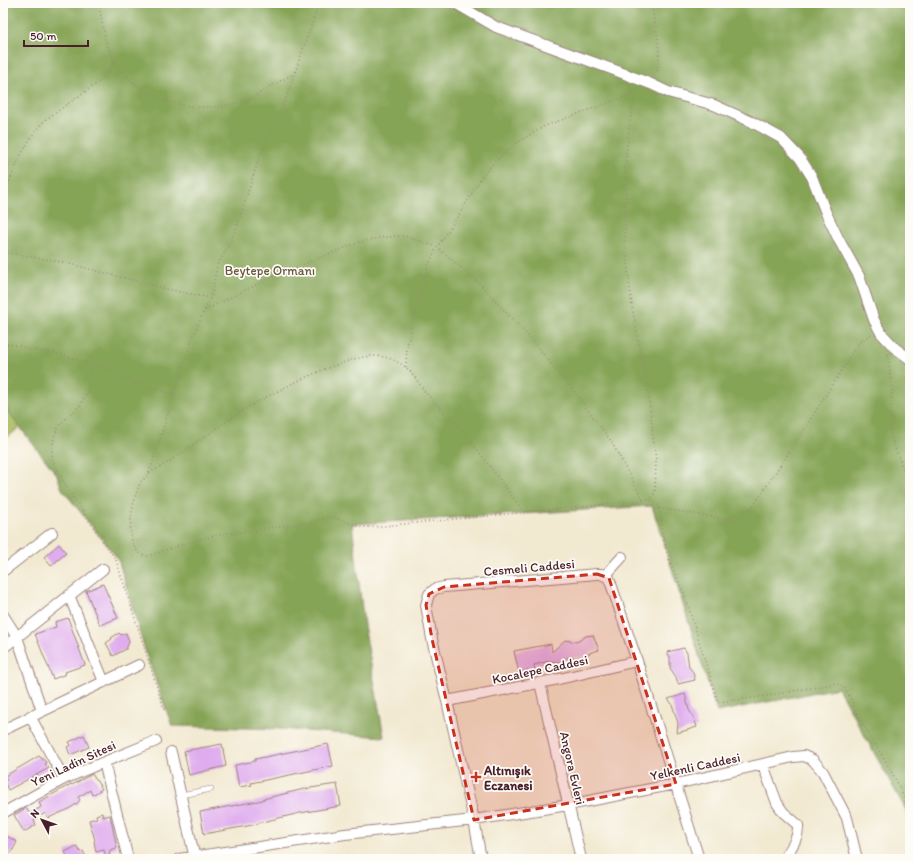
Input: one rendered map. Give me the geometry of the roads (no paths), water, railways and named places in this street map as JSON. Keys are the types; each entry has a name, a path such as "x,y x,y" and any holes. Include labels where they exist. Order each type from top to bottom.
{"street":[{"path":"455,3 496,27 651,84 668,92 714,105 752,122 781,138 800,158 812,177 826,213 859,276 874,320 884,336 895,348 910,359"},
{"path":"3,571 52,533"},
{"path":"622,557 605,576 609,578 637,661 699,859"},
{"path":"3,648 103,569"},
{"name":"Cesmeli Caddesi","path":"481,859 474,820 432,639 426,605 429,594 435,589 444,587 597,574 605,576"},
{"path":"69,595 104,682"},
{"path":"3,615 17,637 42,711"},
{"name":"Kocalepe Caddesi","path":"447,701 559,679 637,661"},
{"path":"3,730 139,665"},
{"name":"Angora Evleri","path":"540,683 581,859"},
{"path":"30,716 64,780"},
{"name":"Yeni Ladin Sitesi","path":"3,813 64,780 156,741"},
{"path":"171,752 195,858"},
{"name":"Yelkenli Caddesi","path":"179,859 195,858 345,834 474,820 568,805 676,784 793,757 804,756 813,760 823,772 847,818 857,859"},
{"path":"104,762 128,859"},
{"path":"763,765 777,803 783,812 798,825 798,831 794,844 784,859"}],"lane":[{"path":"181,795 211,789"}],"place":[{"name":"Altınışık Eczanesi","path":"476,777"}],"park label":[{"name":"Beytepe Ormanı","path":"270,270"}]}
